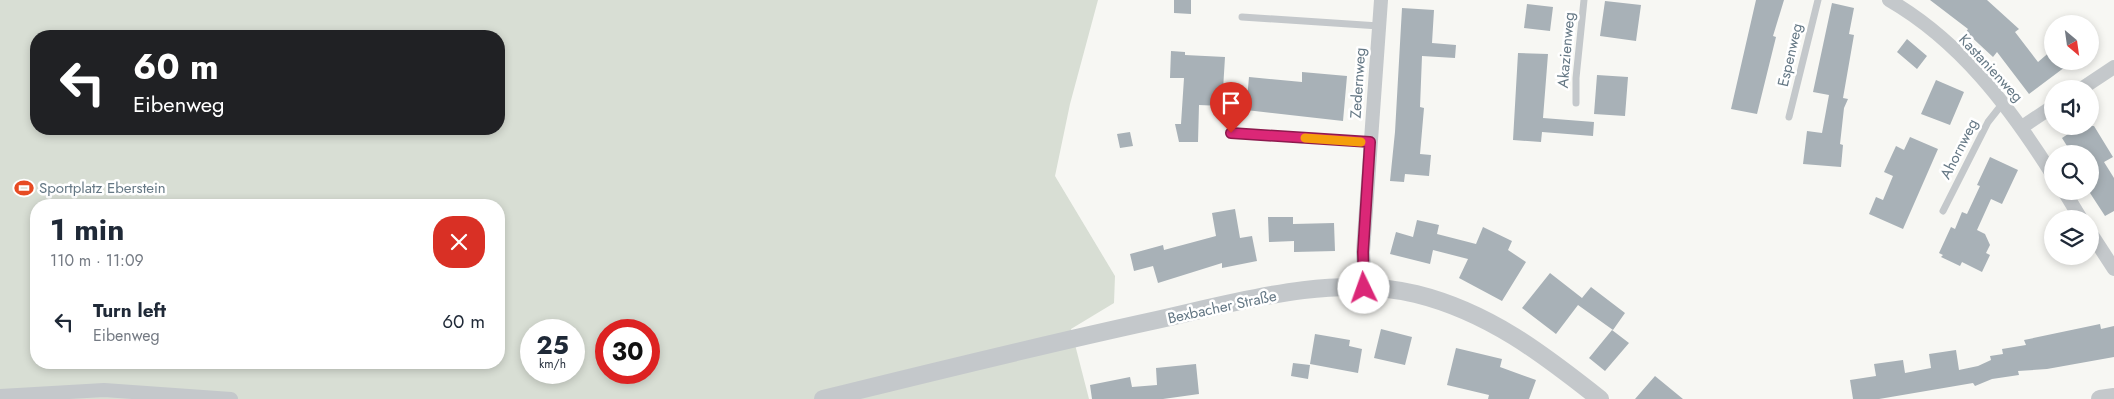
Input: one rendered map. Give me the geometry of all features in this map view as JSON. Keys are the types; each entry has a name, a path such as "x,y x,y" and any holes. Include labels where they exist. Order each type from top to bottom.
{"street":[{"name":"Zedernweg","path":"1364,288 1363,252 1381,0"},
{"name":"Kastanienweg","path":"1889,0 1914,15 1963,57 2004,102 2044,161"},
{"path":"2094,80 2114,67"},
{"path":"2022,127 2044,113"},
{"path":"2099,246 2114,269"},
{"name":"Bexbacher Straße","path":"823,399 1070,339 1259,298 1315,290 1364,288 1415,294 1490,321 1531,345 1600,399"},
{"path":"0,396 104,390 231,399"},
{"path":"2100,399 2114,396"}],"lane":[{"name":"Akazienweg","path":"1576,103 1584,0"},
{"name":"Espenweg","path":"1789,117 1818,0"},
{"path":"1242,17 1379,26"},
{"name":"Ahornweg","path":"1943,211 1988,122 2004,102"},
{"path":"1231,133 1370,142"}],"shaded area":[{"path":"0,0 1098,0 1070,104 1055,176 1115,276 1114,303 1071,329 1089,399 0,399"}],"building":[{"path":"1174,0 1191,0 1191,14 1174,13"},
{"path":"1756,0 1784,0 1773,36 1776,37 1757,114 1731,109"},
{"path":"1930,0 1987,0 2019,29 2015,32 2038,62 2044,57 2044,70 2061,70 2048,80 2044,80 2044,83 2029,94 1997,52 1993,57 1966,32 1968,29"},
{"path":"1605,1 1641,5 1636,41 1600,36"},
{"path":"1832,3 1854,8 1849,34 1854,35 1843,98 1848,99 1844,108 1840,144 1843,145 1841,167 1803,164 1807,131 1822,133 1829,95 1813,92"},
{"path":"1527,4 1553,7 1550,31 1524,28"},
{"path":"1402,8 1434,10 1432,43 1456,45 1455,58 1422,56 1420,107 1424,108 1420,154 1431,155 1429,176 1405,174 1404,182 1390,181 1395,132"},
{"path":"1907,39 1927,56 1917,69 1897,52"},
{"path":"1171,51 1185,52 1185,55 1225,57 1222,106 1199,105 1198,142 1179,142 1175,124 1181,124 1184,78 1170,78"},
{"path":"1518,53 1548,54 1543,118 1594,122 1593,136 1542,132 1541,142 1513,140"},
{"path":"1302,72 1347,76 1343,121 1246,110 1249,77 1302,82"},
{"path":"1597,75 1628,77 1625,116 1594,114"},
{"path":"1936,80 1964,92 1950,125 1921,114"},
{"path":"1130,132 1133,146 1120,148 1117,134"},
{"path":"2099,134 2113,157 2104,162 2114,178 2114,211 2105,216 2095,200 2099,200 2099,145 2066,145 2062,138 2066,135"},
{"path":"1910,137 1938,149 1903,229 1869,214 1876,197 1883,200 1893,176 1884,172 1896,146 1904,150"},
{"path":"1990,157 2018,170 2002,204 1991,199 1977,230 1985,234 1990,245 1986,253 1990,255 1982,272 1962,262 1960,266 1941,257 1943,255 1939,253 1951,227 1955,229 1962,212 1967,214 1980,186 1977,185"},
{"path":"1235,209 1240,238 1252,236 1257,261 1222,268 1222,263 1158,283 1153,266 1134,271 1130,254 1163,245 1164,250 1216,236 1212,213"},
{"path":"1268,217 1293,217 1293,224 1334,223 1335,251 1294,252 1294,241 1269,242"},
{"path":"1417,220 1439,225 1437,234 1476,244 1483,227 1512,241 1508,250 1526,262 1502,301 1459,278 1468,259 1433,250 1430,264 1390,254 1396,232 1413,237"},
{"path":"1550,273 1582,298 1591,287 1625,313 1613,330 1578,305 1556,334 1522,308"},
{"path":"2100,324 2101,329 2114,326 2114,357 2047,369 2018,371 2019,375 1992,379 1975,386 1973,383 1879,399 1853,399 1850,380 1876,376 1874,364 1903,360 1905,373 1931,368 1929,354 1956,350 1959,370 1978,366 1991,360 1990,356 2003,354 2002,349 2026,345 2024,340"},
{"path":"1381,329 1412,337 1405,365 1374,358"},
{"path":"1612,330 1629,343 1605,371 1589,358"},
{"path":"1315,334 1350,340 1349,346 1362,349 1358,373 1310,364"},
{"path":"1456,348 1502,359 1500,367 1536,380 1529,399 1488,399 1489,395 1447,385"},
{"path":"1293,363 1310,365 1308,379 1291,376"},
{"path":"1196,364 1199,394 1163,399 1092,399 1090,385 1130,377 1132,387 1157,385 1156,368"},
{"path":"1655,376 1683,399 1635,399"}],"slow traffic":[{"path":"1305,138 1361,142"}],"place":[{"name":"Sportplatz Eberstein","path":"24,188"}],"route":[{"path":"1231,133 1370,142 1363,252 1364,288"}]}
